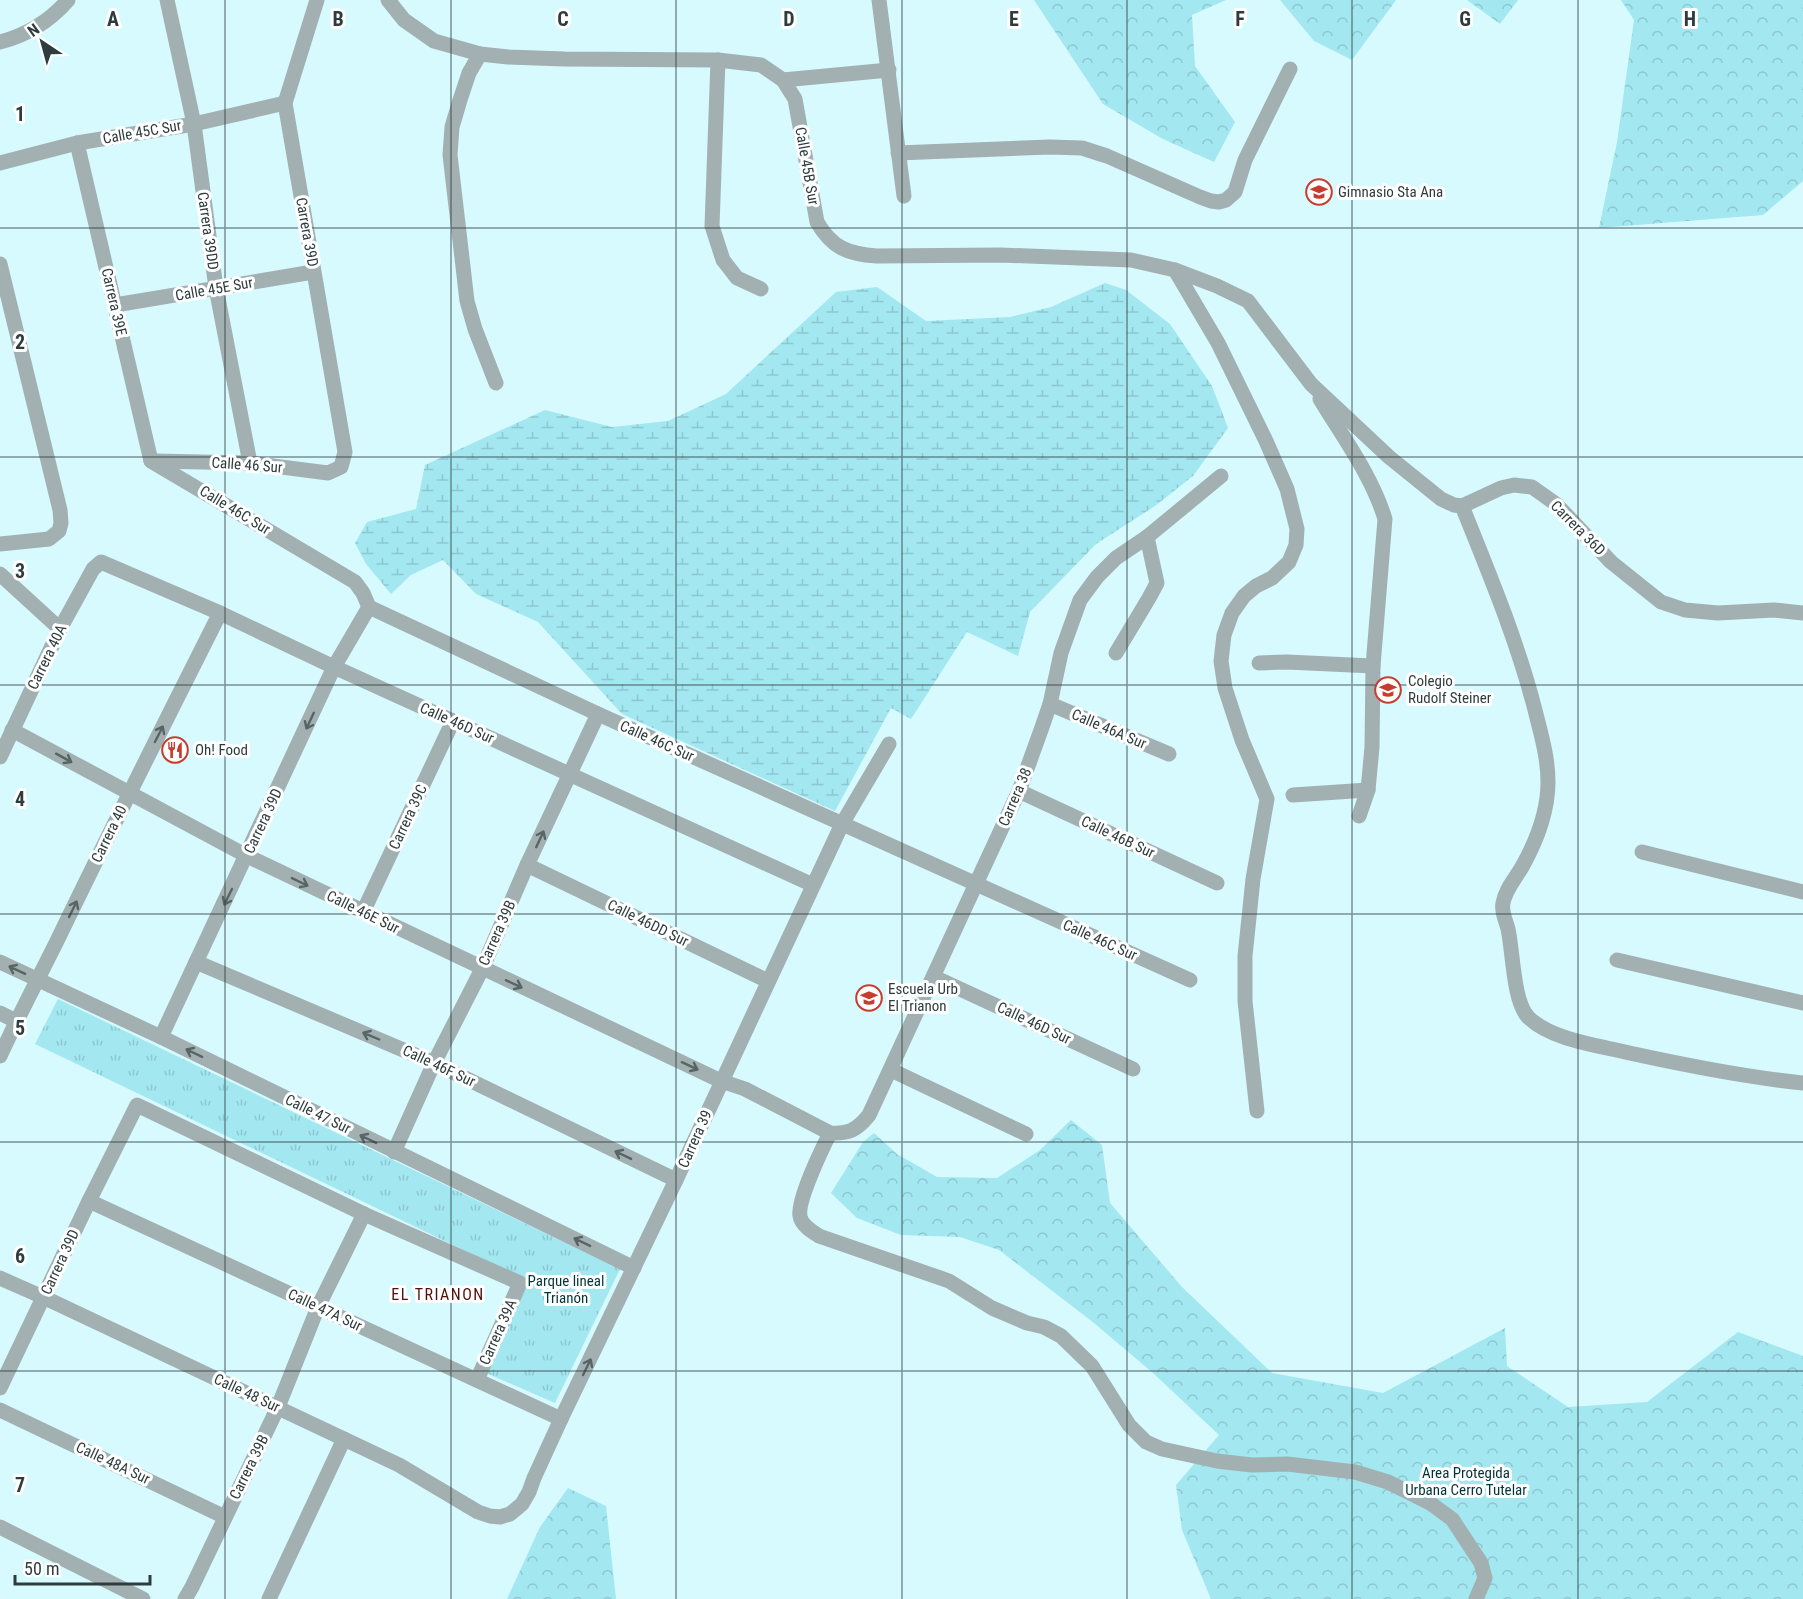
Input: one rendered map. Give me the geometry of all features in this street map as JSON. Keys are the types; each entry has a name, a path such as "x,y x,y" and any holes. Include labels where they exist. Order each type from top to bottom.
{"street":[{"path":"0,42 20,37 40,26 68,0"},
{"name":"Carrera 39DD","path":"167,0 194,124 216,288 250,463"},
{"name":"Carrera 39D","path":"317,0 285,103 345,452 341,467"},
{"path":"388,0 404,20 434,41 480,54 519,58 718,60 761,65 783,80 889,70"},
{"path":"879,0 904,196"},
{"path":"480,54 469,73 460,100 452,127 450,155 467,301 496,383"},
{"path":"718,60 712,226 723,260 737,278 761,289"},
{"path":"898,153 1050,147 1082,148 1107,156 1211,201 1226,200 1235,192 1245,160 1290,69"},
{"name":"Calle 45B Sur","path":"783,80 795,99 818,222 832,243 861,255 1001,255 1131,260 1175,270 1248,301 1311,384"},
{"name":"Calle 45C Sur","path":"0,163 77,143 194,124 285,103"},
{"name":"Carrera 39E","path":"77,143 151,461"},
{"path":"0,264 60,510 61,523 59,531 49,539 0,544"},
{"path":"1175,270 1218,343 1266,441 1287,489 1297,529 1296,545 1289,562 1272,578 1256,586 1244,596 1232,613 1224,636 1221,661 1225,688 1242,740 1267,799 1253,879 1245,956 1245,1001 1257,1111"},
{"name":"Calle 45E Sur","path":"115,305 313,272"},
{"path":"1311,384 1398,464 1441,499 1462,506 1526,675 1548,767 1546,800 1537,837 1506,892 1502,907 1508,930 1516,988 1526,1014 1536,1024 1551,1032 1590,1044 1702,1069 1803,1083"},
{"path":"1311,384 1364,473 1382,507 1385,519 1373,666 1372,747 1368,790 1359,816"},
{"name":"Calle 46 Sur","path":"151,461 250,463 328,473 341,467"},
{"name":"Calle 46C Sur","path":"151,461 355,582 369,607 598,714 1190,980"},
{"name":"Carrera 38","path":"830,1132 842,1133 854,1130 870,1115 1019,791 1050,704 1061,653 1080,600 1097,577 1116,558 1147,537 1221,476"},
{"name":"Carrera 36D","path":"1462,506 1501,488 1514,485 1532,487 1556,504 1611,562 1661,602 1685,610 1718,613 1774,610 1803,613"},
{"path":"1116,653 1156,582 1147,537"},
{"name":"Calle 46D Sur","path":"101,562 220,614 813,885"},
{"name":"Carrera 40A","path":"0,757 60,629 93,569 101,562"},
{"path":"0,574 60,629"},
{"name":"Carrera 39D","path":"161,1036 334,668 369,607"},
{"name":"Carrera 40","path":"0,1056 220,614"},
{"path":"1259,663 1373,666"},
{"name":"Calle 46A Sur","path":"1050,704 1169,754"},
{"name":"Carrera 39B","path":"394,1152 434,1063 482,969 527,865 598,714"},
{"name":"Carrera 39C","path":"363,912 453,721"},
{"name":"Calle 46E Sur","path":"12,730 247,856 721,1081"},
{"name":"Carrera 39","path":"490,1516 500,1517 510,1514 522,1503 529,1492 561,1419 676,1180 842,824 889,744"},
{"path":"1293,795 1368,790"},
{"name":"Calle 46B Sur","path":"1019,791 1217,883"},
{"path":"1642,852 1803,892"},
{"name":"Calle 46DD Sur","path":"527,865 768,981"},
{"path":"1617,960 1803,1003"},
{"name":"Calle 47 Sur","path":"0,962 161,1036 634,1268"},
{"name":"Calle 46F Sur","path":"196,962 434,1063 676,1180"},
{"name":"Calle 46D Sur","path":"934,977 1133,1069"},
{"path":"0,1013 16,1021"},
{"path":"891,1070 1026,1134"},
{"path":"721,1081 745,1089 830,1132 809,1178 799,1216 812,1232 949,1281 992,1308 1061,1335 1092,1366 1129,1425 1146,1442 1162,1449 1217,1461 1252,1465 1287,1464 1355,1472 1389,1482 1430,1503 1452,1519 1481,1563 1485,1578 1476,1599"},
{"name":"Carrera 39D","path":"0,1388 137,1105 364,1214"},
{"name":"Calle 47A Sur","path":"89,1201 561,1419"},
{"name":"Carrera 39B","path":"189,1593 278,1407 318,1307 364,1214"},
{"name":"Carrera 39A","path":"364,1214 520,1283 477,1380"},
{"name":"Calle 48 Sur","path":"0,1278 399,1465 459,1502 490,1516"},
{"name":"Calle 48A Sur","path":"0,1410 225,1516"},
{"path":"269,1599 344,1439"},
{"path":"0,1527 143,1599"}],"green space":[{"path":"1034,0 1226,0 1192,15 1195,66 1235,122 1214,162 1163,139 1103,104"},
{"path":"1280,0 1396,0 1352,60 1314,41"},
{"path":"1467,0 1518,0 1500,24"},
{"path":"1621,0 1803,0 1803,181 1763,215 1599,228 1617,142 1634,20"},
{"path":"1105,283 1126,290 1170,324 1212,386 1228,428 1193,476 1155,506 1096,544 1030,612 1018,656 967,632 911,719 891,708 835,811 622,714 538,622 476,594 443,560 411,575 391,594 366,564 355,543 367,522 416,509 425,465 545,410 612,427 668,421 726,394 836,292 877,287 926,321 1010,317 1051,307"},
{"name":"Parque lineal Trianón","path":"58,999 620,1269 555,1403 486,1373 526,1280 35,1044"},
{"name":"Area Protegida Urbana Cerro Tutelar","path":"1071,1120 1102,1145 1110,1203 1182,1287 1272,1373 1383,1393 1505,1328 1507,1366 1568,1407 1647,1402 1738,1332 1803,1356 1803,1599 1211,1599 1182,1530 1176,1485 1219,1435 1153,1373 1094,1323 999,1250 960,1237 901,1235 857,1218 831,1193 863,1142 874,1133 897,1154 937,1177 997,1178 1040,1150"},
{"path":"568,1488 606,1506 616,1599 507,1599 540,1527"}],"place":[{"name":"Gimnasio Sta Ana","path":"1319,192"},
{"name":"Colegio Rudolf Steiner","path":"1388,690"},
{"name":"Oh! Food","path":"175,750"},
{"name":"Escuela Urb El Trianon","path":"869,998"}],"district":[{"name":"EL TRIANON","path":"438,1294"}]}
